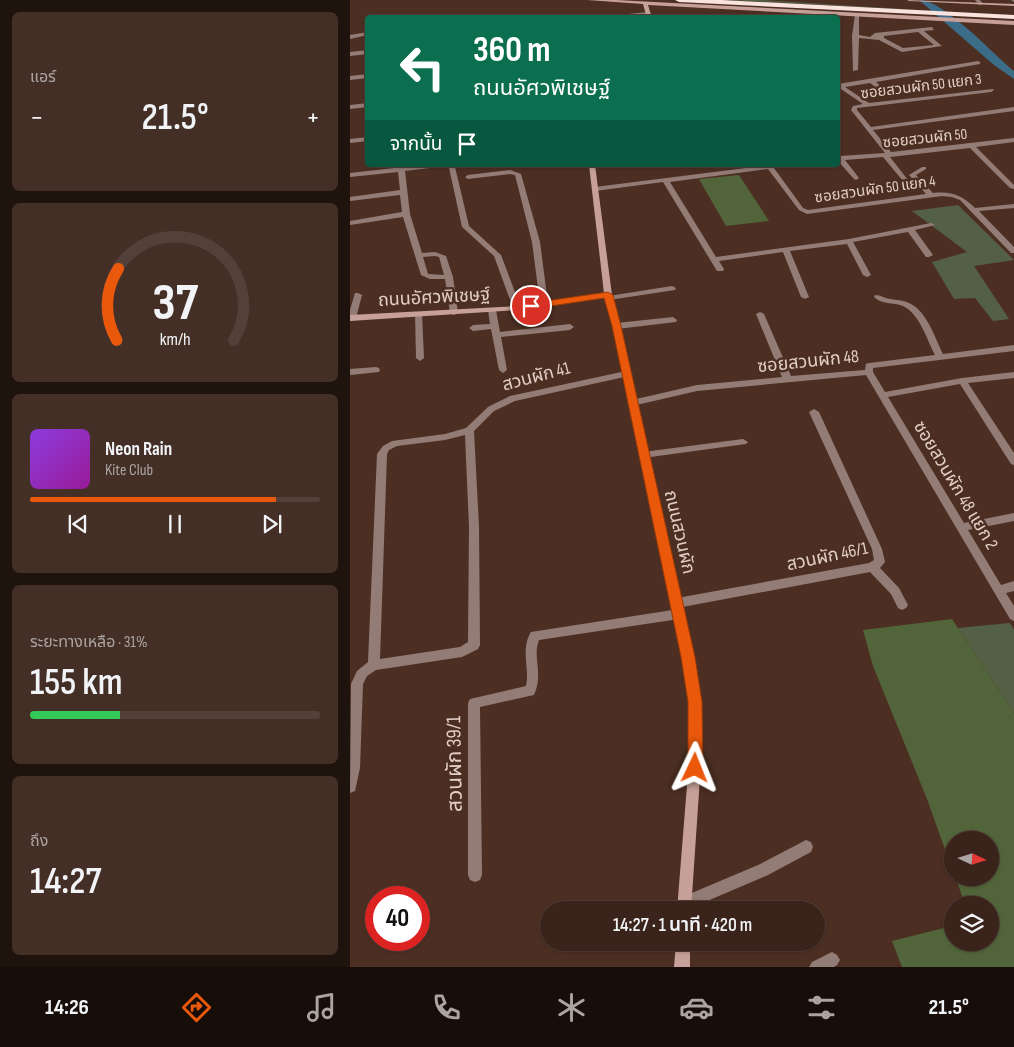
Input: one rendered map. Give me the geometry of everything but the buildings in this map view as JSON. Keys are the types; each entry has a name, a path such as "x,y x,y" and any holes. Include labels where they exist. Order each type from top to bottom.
{"highway":[{"path":"679,0 954,5 1014,11"},
{"path":"809,0 906,5 975,18 1014,17"}],"street":[{"path":"589,0 919,18 975,18 1014,23"},
{"path":"954,5 979,2 1014,2"},
{"path":"645,4 649,15"},
{"path":"855,70 856,15"},
{"path":"898,23 904,31"},
{"path":"855,36 879,37 904,31 932,28"},
{"path":"879,37 902,50 939,46 919,30"},
{"path":"350,37 365,34"},
{"path":"350,54 365,52"},
{"path":"840,86 978,63"},
{"path":"350,78 365,76"},
{"path":"870,80 882,90"},
{"path":"840,87 869,106"},
{"name":"ซอยสวนผัก 50 แยก 3","path":"905,180 854,109 991,90"},
{"path":"350,107 365,105"},
{"path":"869,130 1014,109"},
{"path":"350,140 365,140"},
{"name":"ซอยสวนผัก 50","path":"840,157 888,155 1014,140"},
{"path":"972,146 1012,187"},
{"path":"840,158 856,178"},
{"path":"350,175 420,167"},
{"path":"452,167 466,227 497,255 517,308"},
{"name":"ถนนสวนผัก","path":"592,167 608,296 617,326 694,692 695,768 684,901"},
{"path":"595,188 666,181 770,167"},
{"name":"ซอยสวนผัก 50 แยก 4","path":"770,167 801,209 807,212 931,195 953,195 962,199 1014,251"},
{"path":"924,168 912,175 931,195"},
{"path":"401,169 406,214 427,276 449,277"},
{"path":"468,178 510,172 518,174 536,242 544,304"},
{"path":"666,181 720,269"},
{"path":"350,199 404,192"},
{"path":"972,210 1014,206"},
{"path":"350,223 406,214"},
{"path":"715,259 849,241 930,225"},
{"path":"910,229 929,255"},
{"path":"849,241 867,276"},
{"path":"786,250 805,296"},
{"path":"419,255 435,254 442,256 449,277 454,313"},
{"path":"608,296 672,288"},
{"path":"351,318 358,295"},
{"name":"ถนนอัศวพิเชษฐ์","path":"351,318 517,308 608,296"},
{"path":"878,297 884,301 911,307 919,316 940,357"},
{"path":"492,310 503,370"},
{"path":"418,314 420,358"},
{"path":"760,314 788,380"},
{"path":"617,326 673,320"},
{"path":"473,328 496,331 570,327"},
{"name":"ซอยสวนผัก 48","path":"632,403 697,388 869,372 869,366 1014,348"},
{"path":"350,372 376,370"},
{"name":"ซอยสวนผัก 48 แยก 2","path":"869,372 1014,616"},
{"name":"สวนผัก 41","path":"374,665 383,451 395,443 445,437 469,430 491,409 507,400 626,374"},
{"path":"883,395 1014,375"},
{"path":"962,382 1014,461"},
{"name":"สวนผัก 46/1","path":"678,609 872,567 880,562 880,558 814,412"},
{"path":"350,786 353,768 359,676 374,665 462,652 474,645 474,526 469,430"},
{"path":"643,455 743,442"},
{"path":"962,527 1014,517"},
{"path":"872,567 894,591 902,605"},
{"path":"999,590 1014,586"},
{"name":"สวนผัก 39/1","path":"475,875 474,704 530,691 532,688 531,643 535,636 678,609"},
{"path":"697,901 763,870 806,847"},
{"path":"682,967 683,951"},
{"path":"817,967 832,960"}],"green space":[{"path":"727,0 761,0 918,10"},
{"path":"739,175 769,221 726,226 699,179"},
{"path":"958,205 1014,260 974,266 1009,319 993,321 975,298 954,299 932,262 967,252 912,211"},
{"path":"952,619 1014,713 1014,967 902,967 892,941 944,928 944,951 999,951 999,896 962,896 959,886 999,886 999,831 944,831 944,847 927,799 873,666 863,630"},
{"path":"1010,623 1014,630 1014,713 958,628"}],"water":[{"path":"919,0 929,2 955,18 1014,71 1014,79 994,65"}],"route":[{"path":"531,306 608,295 617,326 647,474 688,657 695,702 695,768"}]}
